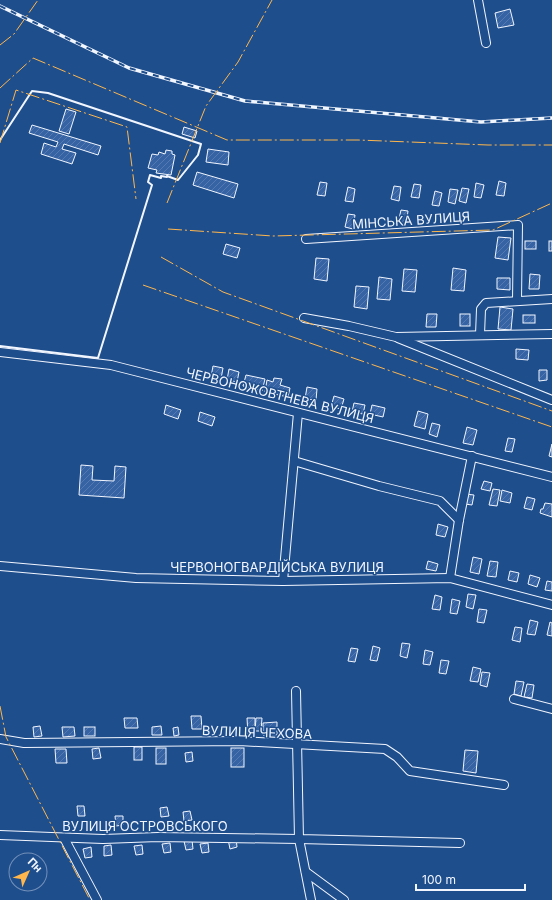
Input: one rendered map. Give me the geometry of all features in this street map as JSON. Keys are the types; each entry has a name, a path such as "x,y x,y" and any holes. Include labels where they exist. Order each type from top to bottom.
{"street":[{"path":"478,0 486,43"},
{"name":"МІНСЬКА ВУЛИЦЯ","path":"306,239 518,225 518,300"},
{"path":"480,334 480,309 486,303 552,299"},
{"path":"304,318 396,337 552,400"},
{"path":"396,337 480,334 552,334"},
{"name":"ЧЕРВОНОЖОВТНЕВА ВУЛИЦЯ","path":"0,352 111,365 552,477"},
{"path":"283,581 298,413"},
{"path":"450,578 459,520 472,456"},
{"path":"294,460 379,486 440,501 459,520"},
{"name":"ЧЕРВОНОГВАРДІЙСЬКА ВУЛИЦЯ","path":"0,566 136,578 283,581 450,578 552,605"},
{"path":"296,691 297,745 295,838 306,872 311,900"},
{"path":"514,699 552,709"},
{"name":"ВУЛИЦЯ ЧЕХОВА","path":"0,739 24,744 239,742 385,749 397,757 410,771 504,785"},
{"name":"ВУЛИЦЯ ОСТРОВСЬКОГО","path":"0,835 64,838 295,838 460,843"},
{"path":"64,838 97,900"},
{"path":"306,872 344,900"}],"building":[{"path":"510,9 514,25 498,28 495,13"},
{"path":"66,109 76,112 69,134 59,131"},
{"path":"32,125 101,146 98,155 64,144 62,149 76,153 72,164 41,154 44,143 56,147 58,142 29,133"},
{"path":"184,127 197,131 195,138 182,134"},
{"path":"208,149 229,152 228,165 206,162"},
{"path":"166,150 172,151 172,154 175,155 171,175 156,173 157,170 148,168 152,154 158,155 159,152 165,154"},
{"path":"197,172 238,184 234,198 193,185"},
{"path":"499,181 506,183 504,196 496,195"},
{"path":"320,182 327,183 325,196 317,195"},
{"path":"476,183 484,185 481,198 474,197"},
{"path":"414,184 421,185 419,198 411,197"},
{"path":"394,186 401,187 399,201 391,199"},
{"path":"348,187 355,189 353,202 345,201"},
{"path":"462,188 469,189 466,203 459,201"},
{"path":"450,189 458,190 455,204 448,202"},
{"path":"435,191 442,193 439,206 432,205"},
{"path":"401,210 408,211 406,225 398,223"},
{"path":"348,214 355,215 353,229 345,227"},
{"path":"498,237 511,238 508,260 495,258"},
{"path":"525,241 536,241 536,249 525,249"},
{"path":"549,241 552,241 552,251 549,251"},
{"path":"226,244 240,248 237,258 223,254"},
{"path":"316,258 329,259 327,281 314,279"},
{"path":"453,268 466,270 464,291 451,290"},
{"path":"404,269 417,270 415,292 402,291"},
{"path":"530,274 540,275 539,289 529,289"},
{"path":"379,277 392,279 390,300 377,299"},
{"path":"497,278 510,278 510,290 497,289"},
{"path":"356,286 369,287 367,309 354,307"},
{"path":"500,307 513,309 511,330 498,329"},
{"path":"427,314 437,314 436,327 426,327"},
{"path":"460,314 470,314 470,326 460,326"},
{"path":"523,315 535,315 535,323 523,323"},
{"path":"516,349 529,350 528,360 516,359"},
{"path":"213,366 223,368 221,379 211,377"},
{"path":"229,369 239,372 237,382 227,380"},
{"path":"539,370 547,370 547,380 539,381"},
{"path":"246,375 265,379 262,391 243,386"},
{"path":"274,378 282,379 280,385 290,388 288,397 265,392 267,380 273,382"},
{"path":"307,387 317,389 316,400 305,399"},
{"path":"334,396 344,399 341,409 331,407"},
{"path":"354,403 365,405 363,414 352,412"},
{"path":"166,405 181,410 178,419 164,414"},
{"path":"372,405 385,408 383,417 370,414"},
{"path":"418,411 428,414 425,429 414,426"},
{"path":"200,412 215,417 212,426 198,421"},
{"path":"432,423 440,425 437,437 429,434"},
{"path":"467,427 477,430 473,445 463,443"},
{"path":"508,438 515,439 512,452 505,451"},
{"path":"552,444 552,457 549,456"},
{"path":"81,465 93,466 92,480 114,481 115,466 126,467 124,498 79,495"},
{"path":"484,481 492,483 490,491 481,489"},
{"path":"493,489 500,490 497,506 489,505"},
{"path":"502,490 512,493 510,503 500,501"},
{"path":"466,494 474,495 472,505 465,504"},
{"path":"527,497 535,499 532,510 524,508"},
{"path":"545,503 552,504 552,517 540,513"},
{"path":"438,524 448,527 445,537 436,535"},
{"path":"473,557 482,559 479,574 470,572"},
{"path":"428,561 438,564 436,571 426,569"},
{"path":"490,561 498,562 496,577 487,576"},
{"path":"510,571 519,573 517,582 508,580"},
{"path":"530,575 540,578 537,587 528,584"},
{"path":"547,581 552,582 552,591 545,590"},
{"path":"468,594 476,595 473,609 466,607"},
{"path":"435,595 442,597 440,610 432,609"},
{"path":"452,599 460,601 457,614 450,613"},
{"path":"479,609 487,610 484,623 477,622"},
{"path":"530,620 538,622 535,635 527,634"},
{"path":"550,622 552,623 552,636 547,635"},
{"path":"515,627 522,628 520,642 512,640"},
{"path":"402,643 410,644 407,658 400,656"},
{"path":"373,646 380,648 377,661 370,660"},
{"path":"351,648 358,649 355,662 348,661"},
{"path":"425,650 433,652 430,665 423,664"},
{"path":"441,660 449,661 446,674 439,673"},
{"path":"473,667 481,669 478,682 470,681"},
{"path":"482,672 490,673 487,687 480,685"},
{"path":"516,681 524,682 521,696 514,694"},
{"path":"527,684 534,685 532,698 524,697"},
{"path":"191,716 201,716 202,729 192,729"},
{"path":"124,718 137,718 138,728 125,728"},
{"path":"247,718 255,718 255,734 248,735"},
{"path":"256,718 262,718 261,731 255,731"},
{"path":"277,722 277,735 263,735 263,723"},
{"path":"40,726 42,736 34,737 33,727"},
{"path":"161,726 162,735 152,735 152,727"},
{"path":"62,727 74,727 75,736 63,737"},
{"path":"84,727 95,727 95,736 84,736"},
{"path":"178,727 179,735 174,736 173,728"},
{"path":"134,747 142,747 142,760 134,760"},
{"path":"99,748 101,758 93,759 92,749"},
{"path":"156,748 166,748 166,764 156,764"},
{"path":"231,748 244,748 244,767 231,767"},
{"path":"55,749 66,749 67,763 56,763"},
{"path":"465,750 478,751 476,773 463,771"},
{"path":"192,752 193,761 186,762 185,753"},
{"path":"77,806 84,806 85,816 78,816"},
{"path":"167,807 169,816 161,817 160,808"},
{"path":"190,811 192,820 184,821 183,812"},
{"path":"115,816 123,816 123,825 116,826"},
{"path":"236,838 237,847 230,849 228,839"},
{"path":"192,840 193,849 186,850 184,841"},
{"path":"170,843 171,852 164,853 162,844"},
{"path":"208,843 209,852 202,853 200,844"},
{"path":"111,845 112,855 104,856 104,846"},
{"path":"142,845 143,854 136,855 134,846"},
{"path":"91,847 92,857 85,858 83,849"}],"railway":[{"path":"0,6 129,68 245,101 481,122 552,118"}],"wall":[{"path":"0,140 32,91 48,93 201,144 198,155 178,180 167,176 161,176 161,178 150,175 148,182 152,185 98,358 0,346"}],"power":[{"path":"0,45 14,34 38,0"},
{"path":"167,203 206,106 238,62 272,0"},
{"path":"0,88 33,58 227,140 358,140 488,145 552,145"},
{"path":"0,143 16,90 127,127 136,199"},
{"path":"168,229 273,236 493,230 552,203"},
{"path":"161,257 223,292 552,411"},
{"path":"143,285 552,427"},
{"path":"0,706 6,737 90,900"}]}
